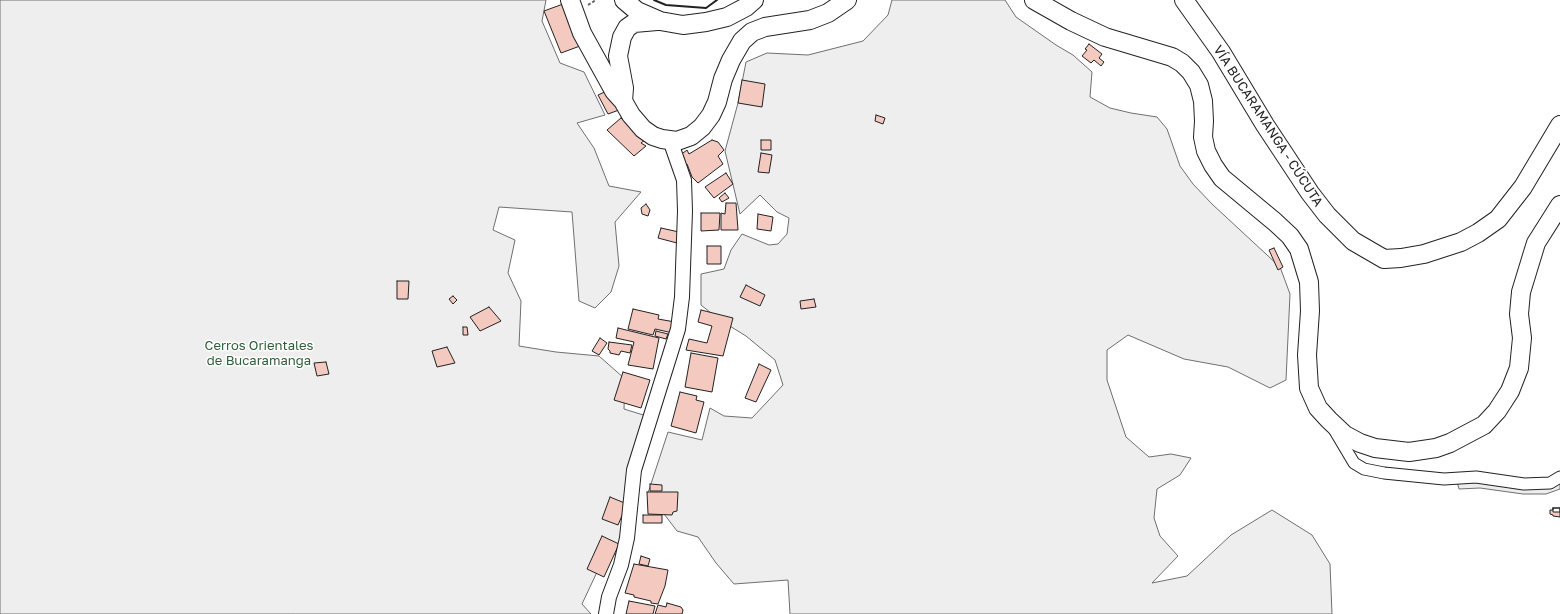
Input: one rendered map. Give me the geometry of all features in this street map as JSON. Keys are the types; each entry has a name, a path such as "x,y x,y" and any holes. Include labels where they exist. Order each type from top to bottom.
{"highway":[{"path":"570,0 582,33 614,91 623,101 631,115 643,129 653,136 670,140 677,140 692,136 702,127 711,115 717,102 723,79 731,60 742,41 752,32 765,27 810,20 828,13 847,0"},
{"path":"624,0 637,11 660,21 683,25 727,17 746,7 754,0"},
{"path":"1034,0 1105,38 1172,57 1182,63 1191,72 1199,85 1202,96 1204,121 1203,137 1206,151 1213,165 1222,178 1275,222 1290,236 1299,249 1309,282 1310,312 1307,355 1309,388 1318,408 1329,420 1344,435 1360,443 1375,448 1409,452 1436,448 1450,443 1484,426 1497,411 1510,391 1519,368 1522,338 1519,314 1521,292 1536,243 1560,205"},
{"name":"VÍA BUCARAMANGA - CÚCUTA","path":"1184,0 1221,52 1265,125 1327,215 1352,241 1384,259 1424,254 1455,244 1478,233 1498,219 1523,187 1560,125"},
{"path":"623,101 624,88 618,56 622,37 627,28 634,23 660,21"}],"street":[{"path":"606,614 609,597 621,565 627,538 634,470 678,329 682,297 686,211 684,180 670,140"},
{"path":"1329,420 1354,463 1364,469 1384,473 1444,479 1476,477 1524,484 1550,483 1560,477"}],"green space":[{"name":"Cerros Orientales de Bucaramanga","path":"0,0 546,0 542,21 560,63 584,72 605,115 577,123 594,148 609,186 641,192 615,222 619,266 611,292 595,308 579,301 572,212 499,207 493,230 515,240 508,273 521,301 519,346 556,352 599,356 625,379 624,409 653,418 627,489 628,553 605,555 582,604 591,614 0,614"},
{"path":"892,0 1005,0 1016,17 1073,55 1092,72 1090,97 1110,108 1157,117 1167,129 1180,166 1193,184 1212,204 1280,267 1290,294 1286,380 1270,388 1228,367 1184,359 1128,335 1107,350 1107,380 1126,437 1149,457 1171,454 1191,458 1180,475 1157,489 1154,518 1160,536 1178,556 1152,583 1187,576 1231,535 1272,510 1312,535 1330,564 1332,614 790,614 788,580 734,584 716,563 698,537 677,531 648,493 668,432 702,440 710,408 724,416 752,418 783,385 775,360 746,336 720,320 701,305 701,274 724,269 731,250 742,234 769,245 778,244 787,234 789,218 777,212 760,195 740,214 725,151 738,103 746,62 767,53 808,55 863,41 888,15"}],"shaded area":[{"path":"1560,477 1560,489 1546,494 1523,494 1480,488 1459,489 1456,478 1498,480"}],"building":[{"path":"563,4 580,46 561,53 544,11"},
{"path":"1089,44 1102,54 1099,58 1104,62 1101,66 1094,60 1091,63 1082,56 1087,50 1085,49"},
{"path":"742,80 765,84 762,107 738,103"},
{"path":"609,90 619,110 608,114 598,95"},
{"path":"876,115 885,118 883,124 875,121"},
{"path":"621,118 645,140 641,143 646,146 634,156 607,130"},
{"path":"712,140 718,142 724,150 718,156 723,164 698,183 692,177 687,164 684,166 679,156 687,150 689,154"},
{"path":"761,140 771,140 771,150 761,150"},
{"path":"761,153 772,155 769,173 758,172"},
{"path":"726,173 733,184 714,198 705,187"},
{"path":"725,193 729,198 722,202 719,198"},
{"path":"726,203 736,203 738,230 721,230 721,213 725,214"},
{"path":"646,204 650,210 648,216 642,214 641,208"},
{"path":"701,213 720,213 719,230 701,231"},
{"path":"758,214 773,217 771,231 757,229"},
{"path":"661,228 679,232 677,243 658,238"},
{"path":"707,246 721,246 721,264 707,264"},
{"path":"1274,248 1283,267 1278,270 1269,250"},
{"path":"397,281 409,281 408,299 397,299"},
{"path":"746,285 765,295 760,306 740,297"},
{"path":"453,296 457,300 453,304 449,299"},
{"path":"814,299 816,307 801,309 800,301"},
{"path":"489,307 501,321 480,331 470,317"},
{"path":"633,309 659,315 658,319 675,322 673,333 655,329 653,335 628,329"},
{"path":"701,310 733,318 723,356 686,350 689,339 707,343 712,326 698,322"},
{"path":"463,327 467,327 468,335 463,335"},
{"path":"618,328 659,338 653,369 628,365 634,342 616,338"},
{"path":"656,331 668,334 666,339 655,336"},
{"path":"600,338 607,343 599,355 592,351"},
{"path":"609,342 632,345 630,353 621,351 619,355 610,353 608,349"},
{"path":"447,347 455,363 437,367 432,351"},
{"path":"691,353 718,358 712,392 685,387"},
{"path":"326,362 329,374 317,376 314,363"},
{"path":"759,364 771,370 756,402 745,398"},
{"path":"623,372 650,380 641,408 614,400"},
{"path":"680,392 697,396 696,400 704,402 696,433 671,426"},
{"path":"650,484 662,485 662,491 650,491"},
{"path":"647,492 678,492 677,511 673,512 672,515 648,514"},
{"path":"610,497 627,504 618,525 602,519"},
{"path":"1553,508 1560,508 1560,517 1550,514 1550,510 1553,510"},
{"path":"1553,508 1560,508 1560,512 1553,512"},
{"path":"643,515 662,515 662,523 643,523"},
{"path":"602,536 619,544 604,577 587,569"},
{"path":"641,556 650,559 648,566 639,564"},
{"path":"634,564 668,570 665,586 658,604 651,603 651,601 625,593"},
{"path":"629,601 655,606 653,614 626,614"},
{"path":"667,603 681,607 683,610 682,614 655,614 658,605 666,607"}],"wall":[{"path":"654,0 666,5 706,8 717,0"}]}
